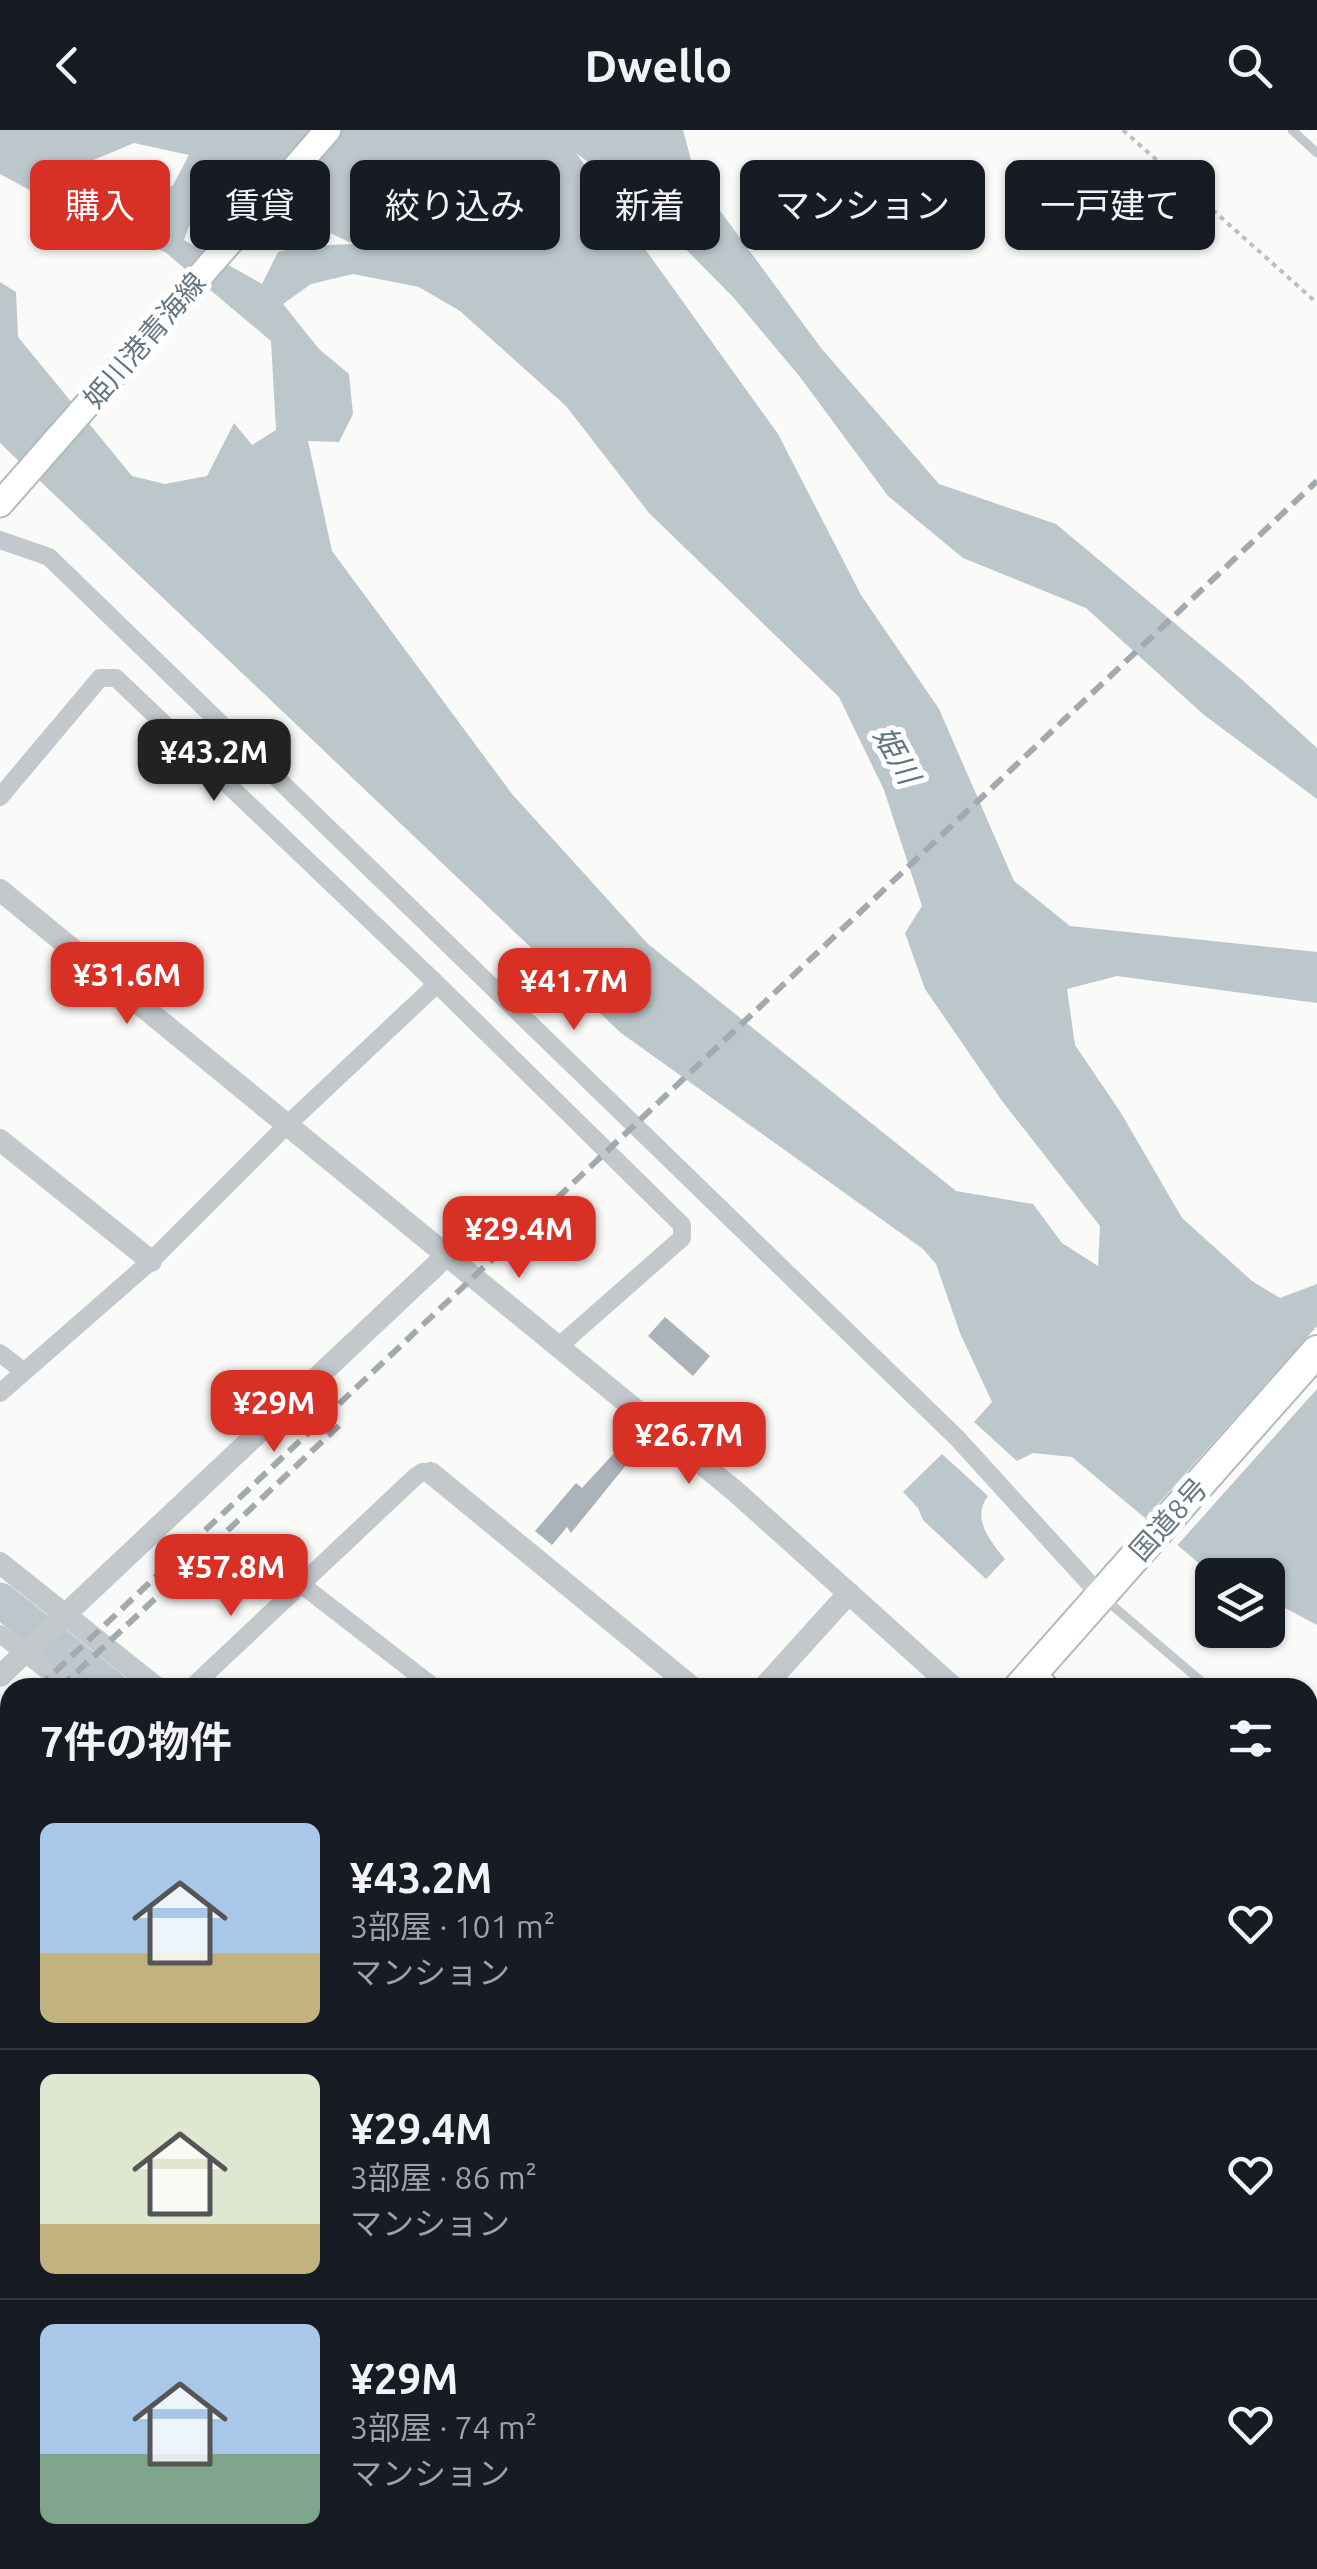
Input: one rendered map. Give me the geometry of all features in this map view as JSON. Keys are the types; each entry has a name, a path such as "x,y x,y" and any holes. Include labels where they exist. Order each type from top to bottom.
{"highway":[{"name":"国道8号","path":"1037,1675 1099,1597 1317,1350"}],"main road":[{"name":"姫川港青海線","path":"0,504 328,130"}],"street":[{"path":"0,540 49,558 64,571 944,1425 1015,1499 1099,1597"},
{"path":"0,798 100,678 116,678 682,1225 682,1238 558,1347"},
{"path":"0,890 735,1491 943,1678"},
{"path":"0,1393 151,1260 436,984"},
{"path":"0,1140 151,1260"},
{"path":"0,1676 447,1255"},
{"path":"0,1353 23,1371"},
{"path":"202,1678 422,1472 431,1473 681,1678"},
{"path":"0,1564 144,1678"},
{"path":"302,1586 422,1678"},
{"path":"772,1678 849,1594"},
{"path":"0,1634 57,1678"}],"lane":[{"path":"1292,130 1317,153"},
{"path":"1099,1597 1197,1678"}],"path":[{"path":"1123,130 1317,303"}],"water":[{"name":"姫川","path":"0,130 683,130 691,160 585,160 576,153 581,160 580,250 646,250 778,434 861,595 939,709 1014,881 1070,926 1317,952 1317,1003 1117,976 1067,989 1075,1045 1121,1113 1182,1218 1252,1281 1280,1298 1317,1284 1317,1625 1285,1608 1285,1558 1195,1560 1072,1457 1033,1453 1017,1461 974,1422 992,1402 960,1333 936,1264 923,1249 621,1033 0,443 0,282 16,292 18,337 132,476 165,484 207,476 234,423 252,445 276,430 271,341 160,250 170,250 170,187 189,155 134,143 93,160 30,160 30,190 0,174","holes":["353,274 419,287 460,311 566,406 649,513 839,697 884,790 922,906 905,933 925,989 1002,1101 1100,1226 1098,1266 1062,1243 1033,1204 956,1191 648,944 512,794 332,551 308,441 339,442 353,414 349,374 319,349 283,304 311,284"]},
{"path":"720,211 740,238 740,250 749,250 821,348 939,484 1056,524 1239,677 1317,748 1317,799 1204,715 1086,608 963,558 888,496 800,377 734,298 686,250 720,250"},
{"path":"942,1454 988,1496 982,1521 1005,1559 986,1579 923,1520 903,1492"}],"pier":[{"path":"1317,1326 1317,1389 1174,1549 1142,1522"}],"building":[{"path":"665,1317 710,1356 693,1376 648,1336"},
{"path":"628,1438 640,1448 571,1533 567,1527 552,1545 535,1531 576,1483 582,1488"}],"waterway":[{"path":"0,1600 98,1678"}],"railway":[{"path":"49,1678 1317,481"},
{"path":"71,1678 344,1421"}]}
